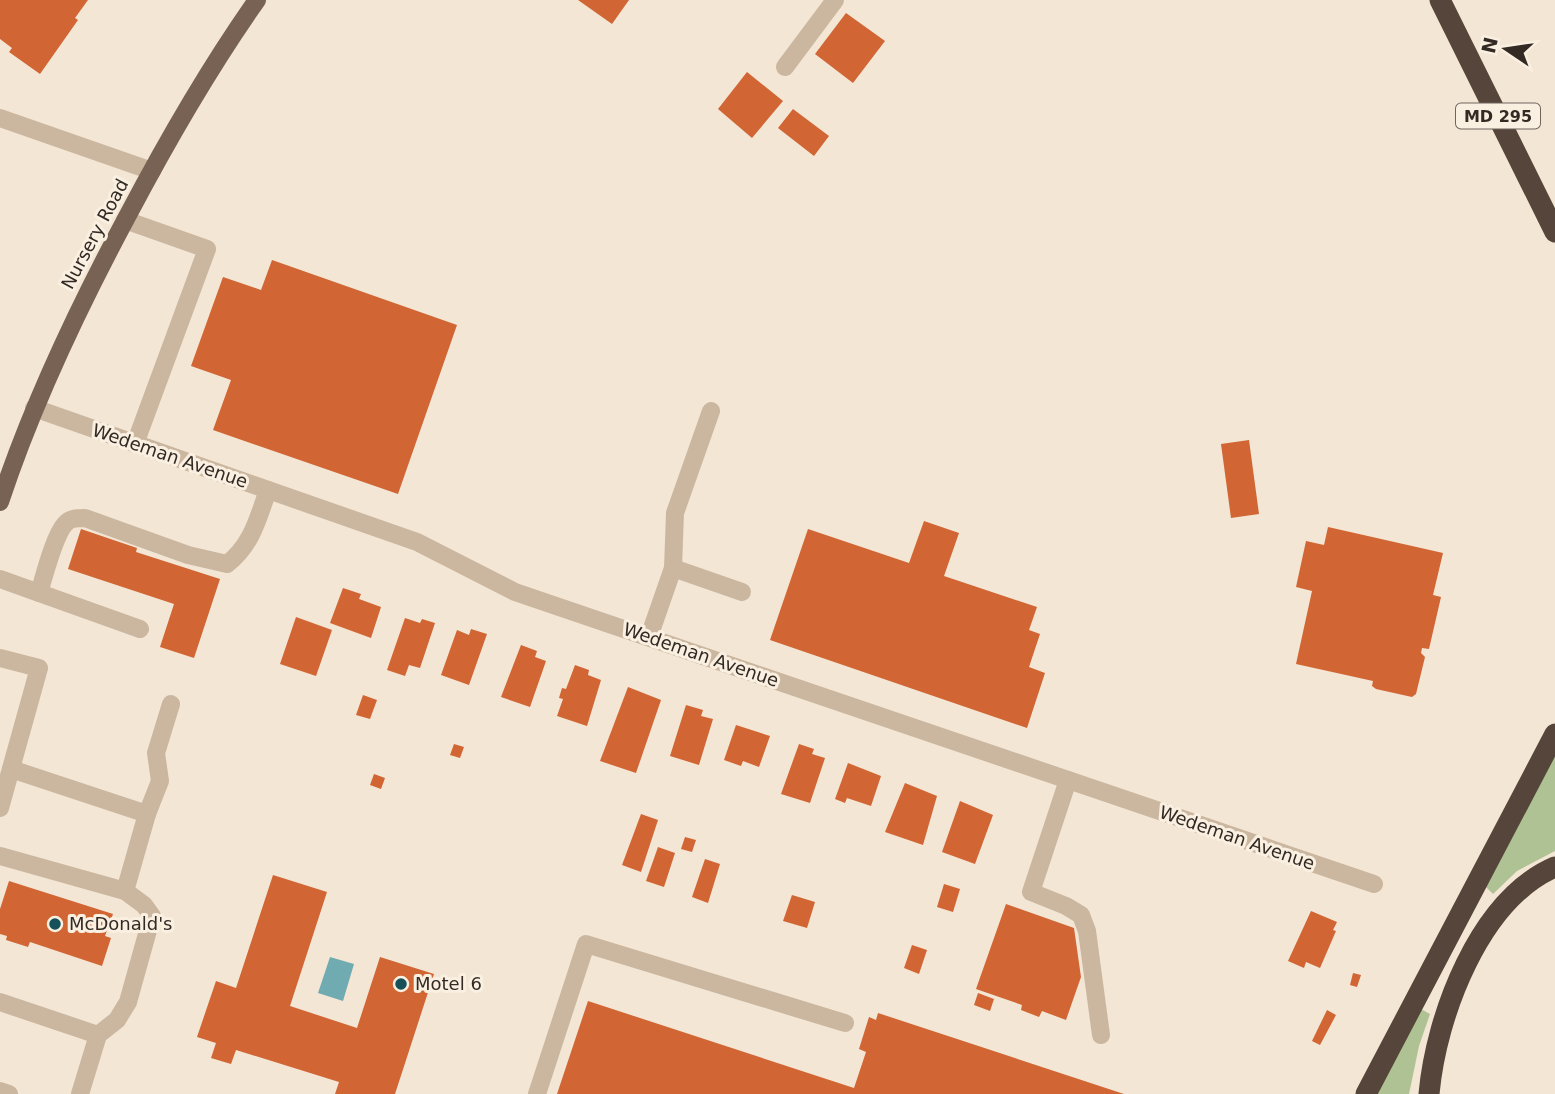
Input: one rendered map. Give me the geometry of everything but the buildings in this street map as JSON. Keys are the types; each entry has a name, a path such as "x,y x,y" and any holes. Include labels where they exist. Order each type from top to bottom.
{"highway":[{"name":"MD 295","path":"1440,0 1555,232"},
{"path":"1366,1094 1555,734"},
{"path":"1429,1094 1441,1032 1455,987 1472,953 1493,919 1518,891 1543,872 1555,867"}],"main road":[{"name":"Nursery Road","path":"0,502 34,408 125,220 194,99 257,0"}],"street":[{"path":"785,67 835,0"},
{"path":"0,118 152,171"},
{"path":"125,220 207,249 135,444"},
{"name":"Wedeman Avenue","path":"34,408 417,542 515,592 1374,884"},
{"path":"649,637 673,568 676,513 711,411"},
{"path":"39,593 46,567 64,525 73,518 85,518 188,555 227,564 240,554 249,542 268,490"},
{"path":"673,568 742,592"},
{"path":"0,579 140,629"},
{"path":"0,658 39,667 0,808"},
{"path":"125,891 147,814 160,781 156,753 171,704"},
{"path":"11,769 147,814"},
{"path":"1068,780 1031,892 1082,915 1087,931 1101,1035"},
{"path":"0,856 125,891 144,905 152,916 128,1002 117,1020 98,1035 80,1094"},
{"path":"537,1094 586,944 845,1023"},
{"path":"0,1002 98,1035"},
{"path":"0,1091 9,1094"}],"green space":[{"path":"1555,754 1555,851 1517,871 1493,894 1486,887"},
{"path":"1421,1009 1430,1014 1419,1046 1409,1094 1377,1094"}],"water":[{"path":"330,957 354,964 343,1001 318,993"}],"place":[{"name":"McDonald's","path":"55,924"},
{"name":"Motel 6","path":"401,984"}]}
